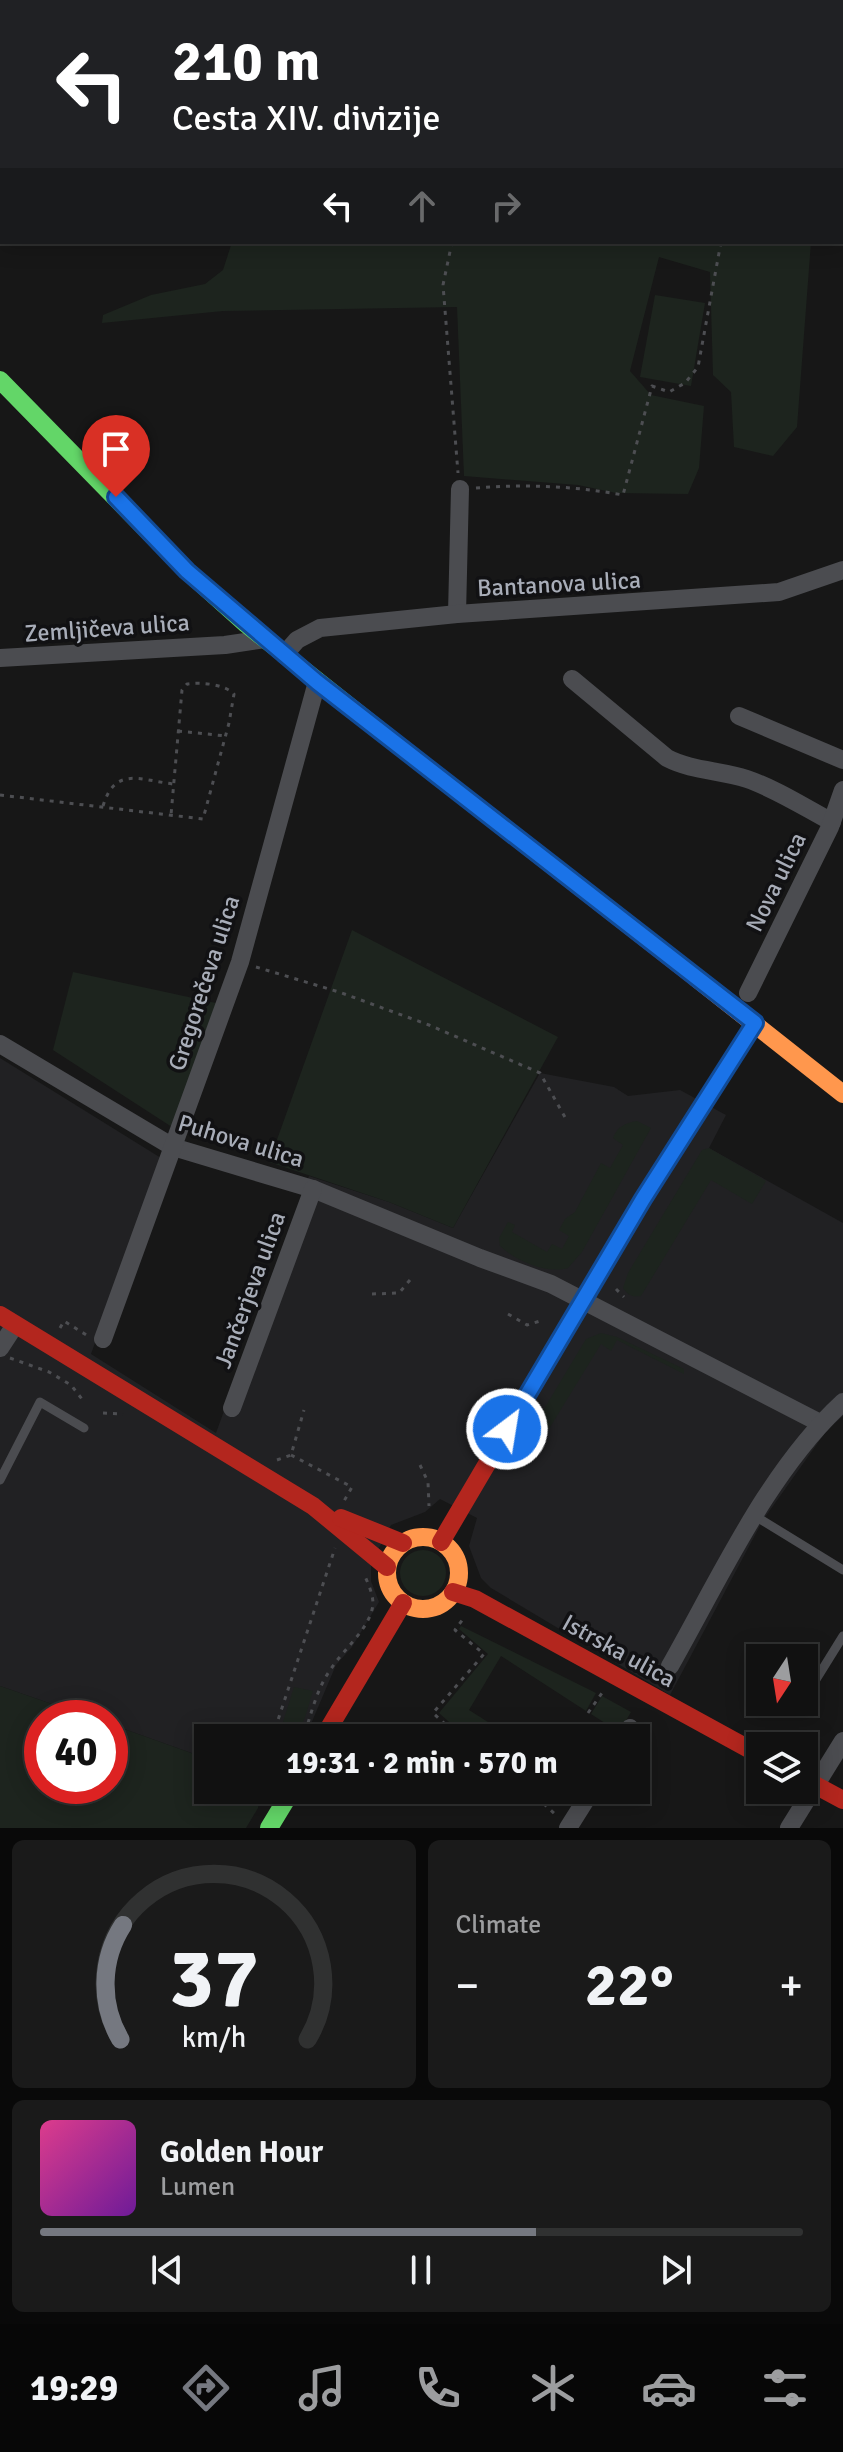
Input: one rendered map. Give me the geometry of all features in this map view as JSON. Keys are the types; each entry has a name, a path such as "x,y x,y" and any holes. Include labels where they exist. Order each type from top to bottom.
{"street":[{"path":"0,380 187,571 265,639 843,1094"},
{"path":"457,614 460,489"},
{"name":"Bantanova ulica","path":"284,655 297,640 320,628 457,614 779,592 843,570"},
{"name":"Zemljičeva ulica","path":"0,658 225,645 265,639"},
{"path":"572,679 667,758 681,765 752,781 835,827"},
{"name":"Gregorečeva ulica","path":"103,1339 240,962 317,682"},
{"path":"739,716 843,760"},
{"name":"Nova ulica","path":"748,993 835,827 843,790"},
{"path":"441,1542 583,1301 755,1023"},
{"name":"Puhova ulica","path":"0,1044 173,1147 313,1189 551,1284 583,1301"},
{"name":"Jančerjeva ulica","path":"232,1408 313,1189"},
{"path":"583,1301 820,1423"},
{"path":"0,1348 8,1320 313,1506 387,1567"},
{"name":"Istrska ulica","path":"670,1666 755,1516 820,1423 843,1402"},
{"path":"313,1506 403,1543"},
{"path":"422,1537 441,1542 456,1559 458,1581 453,1592 446,1600 425,1609 403,1603 390,1588 387,1567 390,1557 403,1543 422,1537"},
{"name":"Istrska ulica","path":"453,1592 475,1599 746,1747"},
{"path":"331,1724 403,1603"},
{"path":"818,1772 843,1741"},
{"path":"818,1786 843,1800"},
{"path":"269,1828 284,1804"},
{"path":"568,1828 583,1804"},
{"path":"789,1828 800,1804"}],"lane":[{"path":"0,1480 40,1402 84,1428"},
{"path":"755,1516 843,1570"},
{"path":"818,1676 843,1636"}],"path":[{"path":"452,244 443,285 460,489 526,485 584,488 623,495 652,386 669,392 685,383 698,367 721,244"},
{"path":"0,795 203,819 226,736 234,694 228,689 197,683 187,684 182,690 171,815"},
{"path":"177,731 226,736"},
{"path":"103,806 111,785 118,781 133,779 173,784"},
{"path":"240,962 339,992 429,1025 540,1073 566,1119"},
{"path":"372,1294 399,1293 410,1280"},
{"path":"616,1289 624,1297"},
{"path":"508,1314 527,1325 540,1321"},
{"path":"60,1328 64,1321 94,1340 103,1339"},
{"path":"17,1362 49,1372 71,1385 85,1403"},
{"path":"291,1455 304,1410"},
{"path":"103,1413 126,1414"},
{"path":"277,1460 291,1455 352,1487 344,1501"},
{"path":"420,1465 428,1482 429,1506"},
{"path":"277,1724 336,1546 345,1552"},
{"path":"307,1724 317,1693 331,1668 361,1629 372,1608 369,1586 358,1564"},
{"path":"445,1724 433,1713 484,1654 455,1630 463,1619"},
{"path":"588,1713 604,1690"},
{"path":"543,1804 568,1828"}],"shaded area":[{"path":"231,244 811,244 797,427 773,456 734,447 731,392 713,375 710,272 659,257 630,371 651,395 704,406 699,468 688,494 616,493 578,485 464,476 457,307 223,311 102,323 103,315 151,295 205,284 223,270"},
{"path":"655,295 705,303 691,386 640,377"},
{"path":"352,930 558,1037 453,1228 389,1202 269,1162"},
{"path":"73,972 216,1003 172,1127 53,1050"},
{"path":"0,1058 161,1158 91,1354 216,1433 309,1176 389,1202 453,1228 540,1073 614,1087 628,1096 680,1090 726,1115 709,1148 843,1223 843,1416 827,1430 763,1520 670,1695 491,1588 481,1578 469,1546 477,1518 440,1499 425,1512 391,1525 371,1563 371,1581 379,1602 352,1647 336,1665 311,1724 194,1724 194,1754 128,1730 128,1700 40,1700 0,1686"},
{"path":"637,1121 651,1128 582,1252 568,1268 550,1269 532,1265 500,1246 499,1238 508,1222 515,1225 512,1232 547,1252 552,1244 562,1249 569,1236 559,1230 565,1219 575,1212 601,1163 610,1168 623,1145 613,1138 617,1131"},
{"path":"709,1148 766,1181 752,1204 711,1180 641,1296 627,1293 623,1288 628,1273 702,1150"},
{"path":"601,1333 617,1337 684,1369 684,1374 617,1340 611,1351 601,1344 544,1437 534,1432 538,1419 586,1339"},
{"path":"423,1550 439,1557 446,1573 439,1589 423,1596 407,1589 400,1573 407,1557"},
{"path":"461,1626 596,1693 586,1711 501,1656 469,1710 491,1724 451,1724 439,1713 488,1654 459,1629"},
{"path":"0,1686 40,1700 24,1700 24,1804 128,1804 128,1730 194,1754 194,1804 258,1804 246,1828 0,1828"},
{"path":"294,1687 313,1691 302,1724 282,1724"},
{"path":"602,1696 631,1712 624,1724 607,1724 591,1714"}],"traffic: fast":[{"path":"0,380 187,571 246,624 412,756"},
{"path":"269,1828 284,1804"}],"traffic: slow":[{"path":"696,978 843,1094"},
{"path":"423,1537 443,1543 453,1553 459,1573 453,1593 443,1603 423,1609 403,1603 393,1593 387,1573 393,1553 403,1543 423,1537"}],"traffic: jam":[{"path":"412,756 696,978"},
{"path":"441,1542 643,1199 755,1023"},
{"path":"0,1315 313,1506 387,1567"},
{"path":"341,1518 403,1543"},
{"path":"453,1592 475,1599 746,1747"},
{"path":"331,1724 403,1603"},
{"path":"818,1787 843,1800"}],"route":[{"path":"116,497 187,571 246,624 755,1023 643,1199 507,1429"}]}
